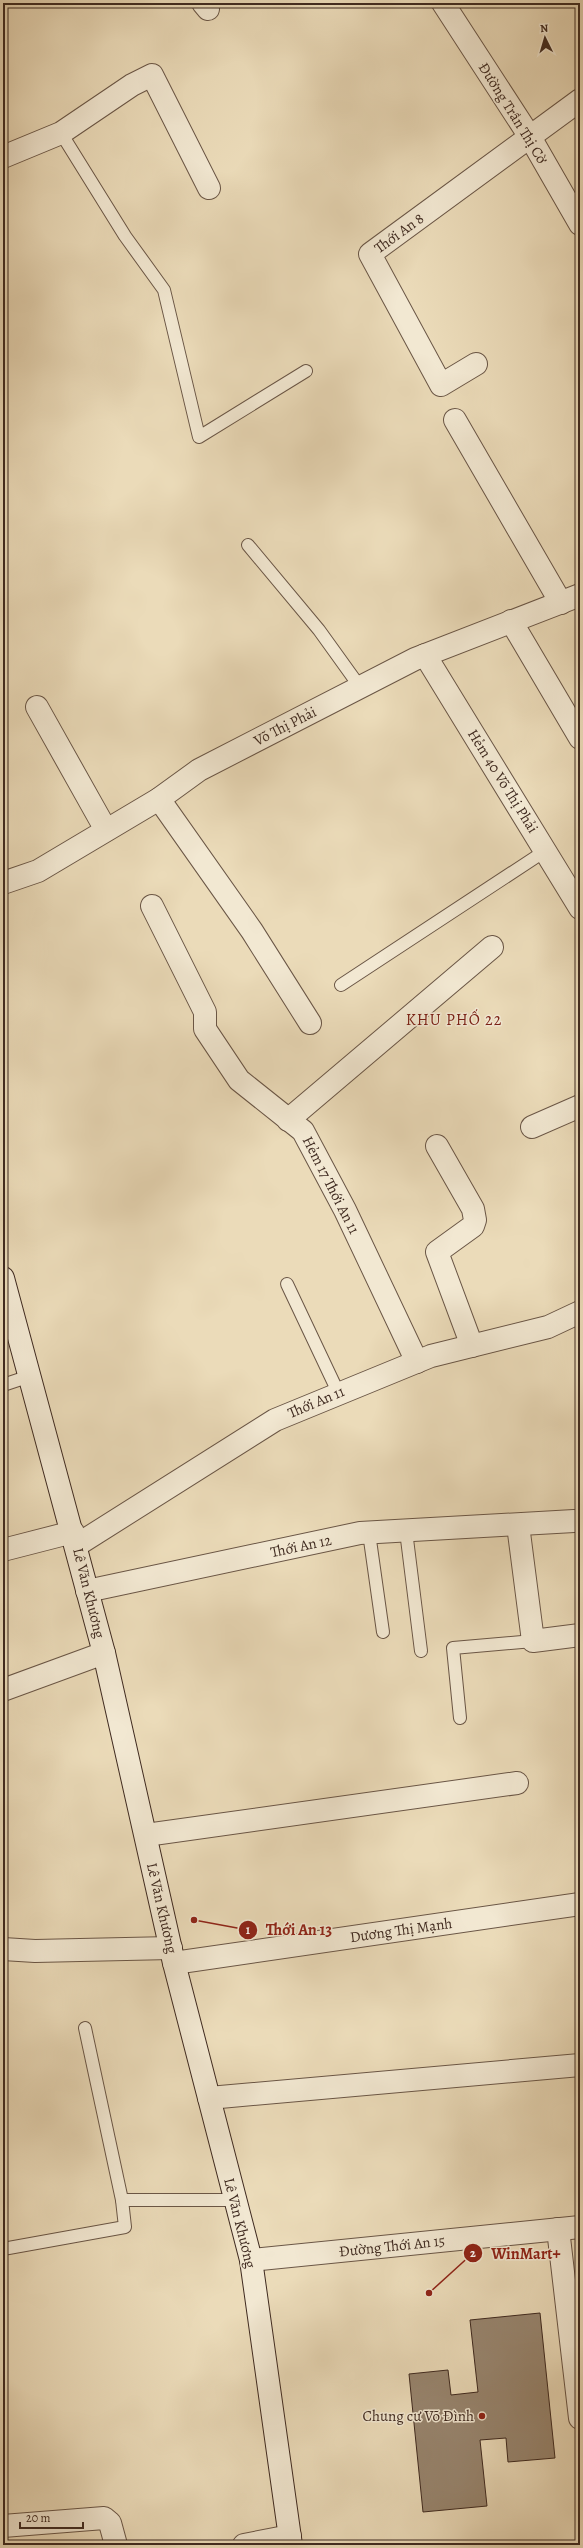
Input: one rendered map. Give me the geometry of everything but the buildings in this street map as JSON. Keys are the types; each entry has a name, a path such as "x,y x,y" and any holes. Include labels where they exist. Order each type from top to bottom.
{"street":[{"name":"Đường Trần Thị Cờ","path":"443,3 530,137 580,224"},
{"path":"3,157 61,133 132,85 152,75 209,188"},
{"name":"Thới An 8","path":"476,364 441,385 370,254 580,100"},
{"path":"455,420 571,599"},
{"name":"Võ Thị Phải","path":"3,882 38,871 158,799 199,770 360,687 425,655 571,599"},
{"path":"511,621 580,738"},
{"name":"Hẻm 40 Võ Thị Phải","path":"425,655 580,908"},
{"path":"37,707 106,830"},
{"path":"158,799 252,930 310,1023"},
{"name":"Hẻm 17 Thới An 11","path":"152,906 205,1012 205,1029 239,1080 303,1132 338,1197 417,1362"},
{"path":"288,1120 492,947"},
{"path":"532,1128 580,1106"},
{"path":"437,1146 475,1217 473,1226 437,1252 472,1346"},
{"name":"Lê Văn Khương","path":"3,1278 75,1538 87,1591 104,1653 172,1955 251,2260 290,2541"},
{"name":"Thới An 11","path":"3,1550 75,1538 275,1420 338,1392 417,1362 472,1346 548,1327 580,1312"},
{"name":"Thới An 12","path":"87,1591 369,1533 574,1521"},
{"path":"518,1524 533,1641 580,1635"},
{"path":"3,1690 104,1653"},
{"path":"146,1835 517,1783"},
{"name":"Dương Thị Mạnh","path":"3,1949 172,1955 580,1904"},
{"path":"209,2098 580,2065"},
{"name":"Đường Thới An 15","path":"251,2260 580,2227"},
{"path":"558,2229 580,2418"},
{"path":"3,2526 104,2518 110,2523 116,2545"},
{"path":"244,2545 290,2541"}],"lane":[{"path":"61,133 125,236 164,290 199,437 306,371"},
{"path":"248,545 319,630 360,687"},
{"path":"341,985 545,851"},
{"path":"287,1284 338,1392"},
{"path":"3,1385 30,1376"},
{"path":"406,1531 421,1651"},
{"path":"369,1533 383,1632"},
{"path":"460,1718 453,1648 533,1641"},
{"path":"3,2250 126,2227 122,2200 85,2028"},
{"path":"122,2200 235,2200"}],"place":[{"name":"Thới An 13","path":"194,1920"},
{"name":"WinMart+","path":"429,2293"},
{"name":"Chung cư Võ Đình","path":"482,2416"}],"district":[{"name":"KHU PHỐ 22","path":"454,1020"}]}
